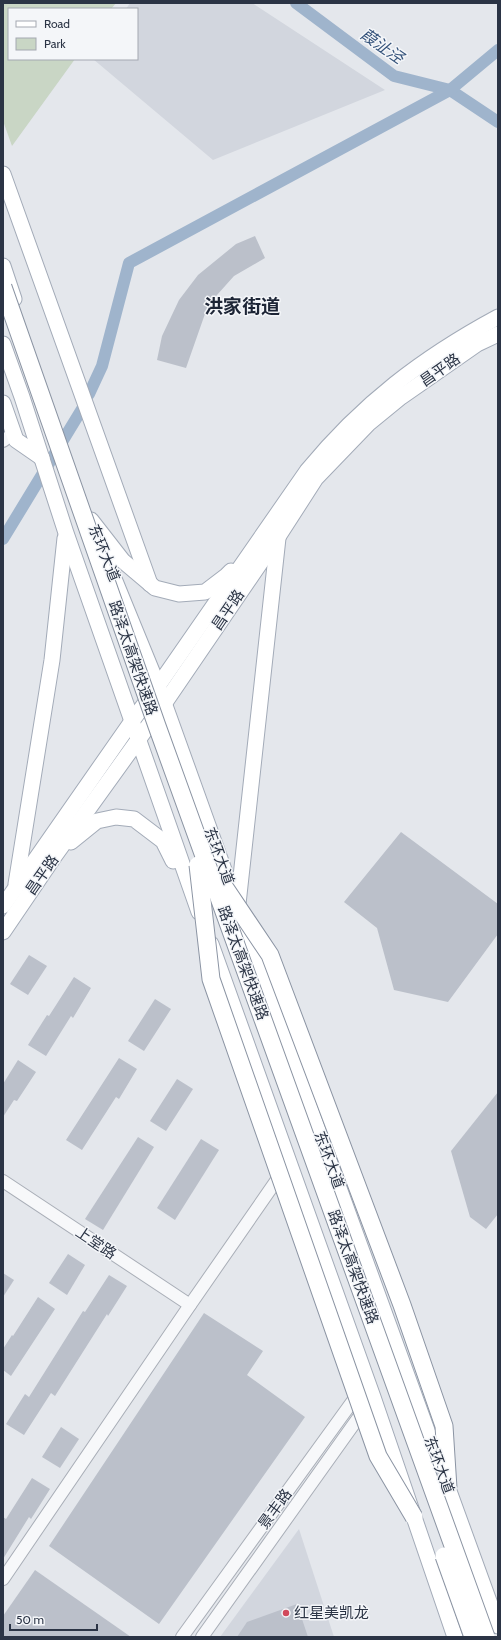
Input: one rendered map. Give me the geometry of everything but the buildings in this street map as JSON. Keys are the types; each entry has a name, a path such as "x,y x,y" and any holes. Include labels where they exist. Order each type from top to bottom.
{"highway":[{"name":"路泽太高架快速路","path":"3,287 473,1637"},
{"name":"路泽太高架快速路","path":"3,318 486,1637"},
{"path":"202,862 270,955 402,1305 444,1426 448,1488"},
{"path":"202,862 211,978 378,1456 414,1517"}],"main road":[{"path":"3,174 150,584"},
{"name":"东环大道","path":"3,266 91,520 158,686 498,1626"},
{"name":"昌平路","path":"3,932 56,854 138,738 164,704 271,534 307,471 331,442 359,414 423,362 469,332 498,317"},
{"name":"昌平路","path":"3,906 132,721 271,534 316,478 368,424 401,397 477,344 498,334"},
{"name":"东环大道","path":"3,344 22,397 66,533 204,926 290,1162 455,1637"},
{"path":"3,403 8,437 16,440 42,458"},
{"path":"91,520 123,561 150,584 155,588 179,594 205,592 226,576 271,534"},
{"path":"15,888 52,660 66,533"},
{"path":"238,909 271,534"},
{"path":"56,854 97,822 116,817 134,819 163,841 204,926"}],"street":[{"path":"3,1579 190,1305 290,1162"},
{"name":"上堂路","path":"3,1181 190,1305"},
{"name":"景丰路","path":"182,1637 367,1382"},
{"name":"景丰路","path":"202,1637 372,1397"}],"shaded area":[{"path":"130,3 252,3 385,90 213,160 94,60 138,60 138,8 127,8"},
{"path":"299,1529 334,1637 220,1637"}],"green space":[{"path":"3,3 116,3 112,8 8,8 8,60 74,60 12,146 3,121"}],"waterway":[{"name":"葭沚泾","path":"296,3 394,76 450,90 498,122"},
{"path":"89,394 102,366 129,263 450,90 498,50"},
{"path":"3,539 82,409"}],"place":[{"name":"红星美凯龙","path":"286,1613"}],"district":[{"name":"洪家街道","path":"242,306"}]}
